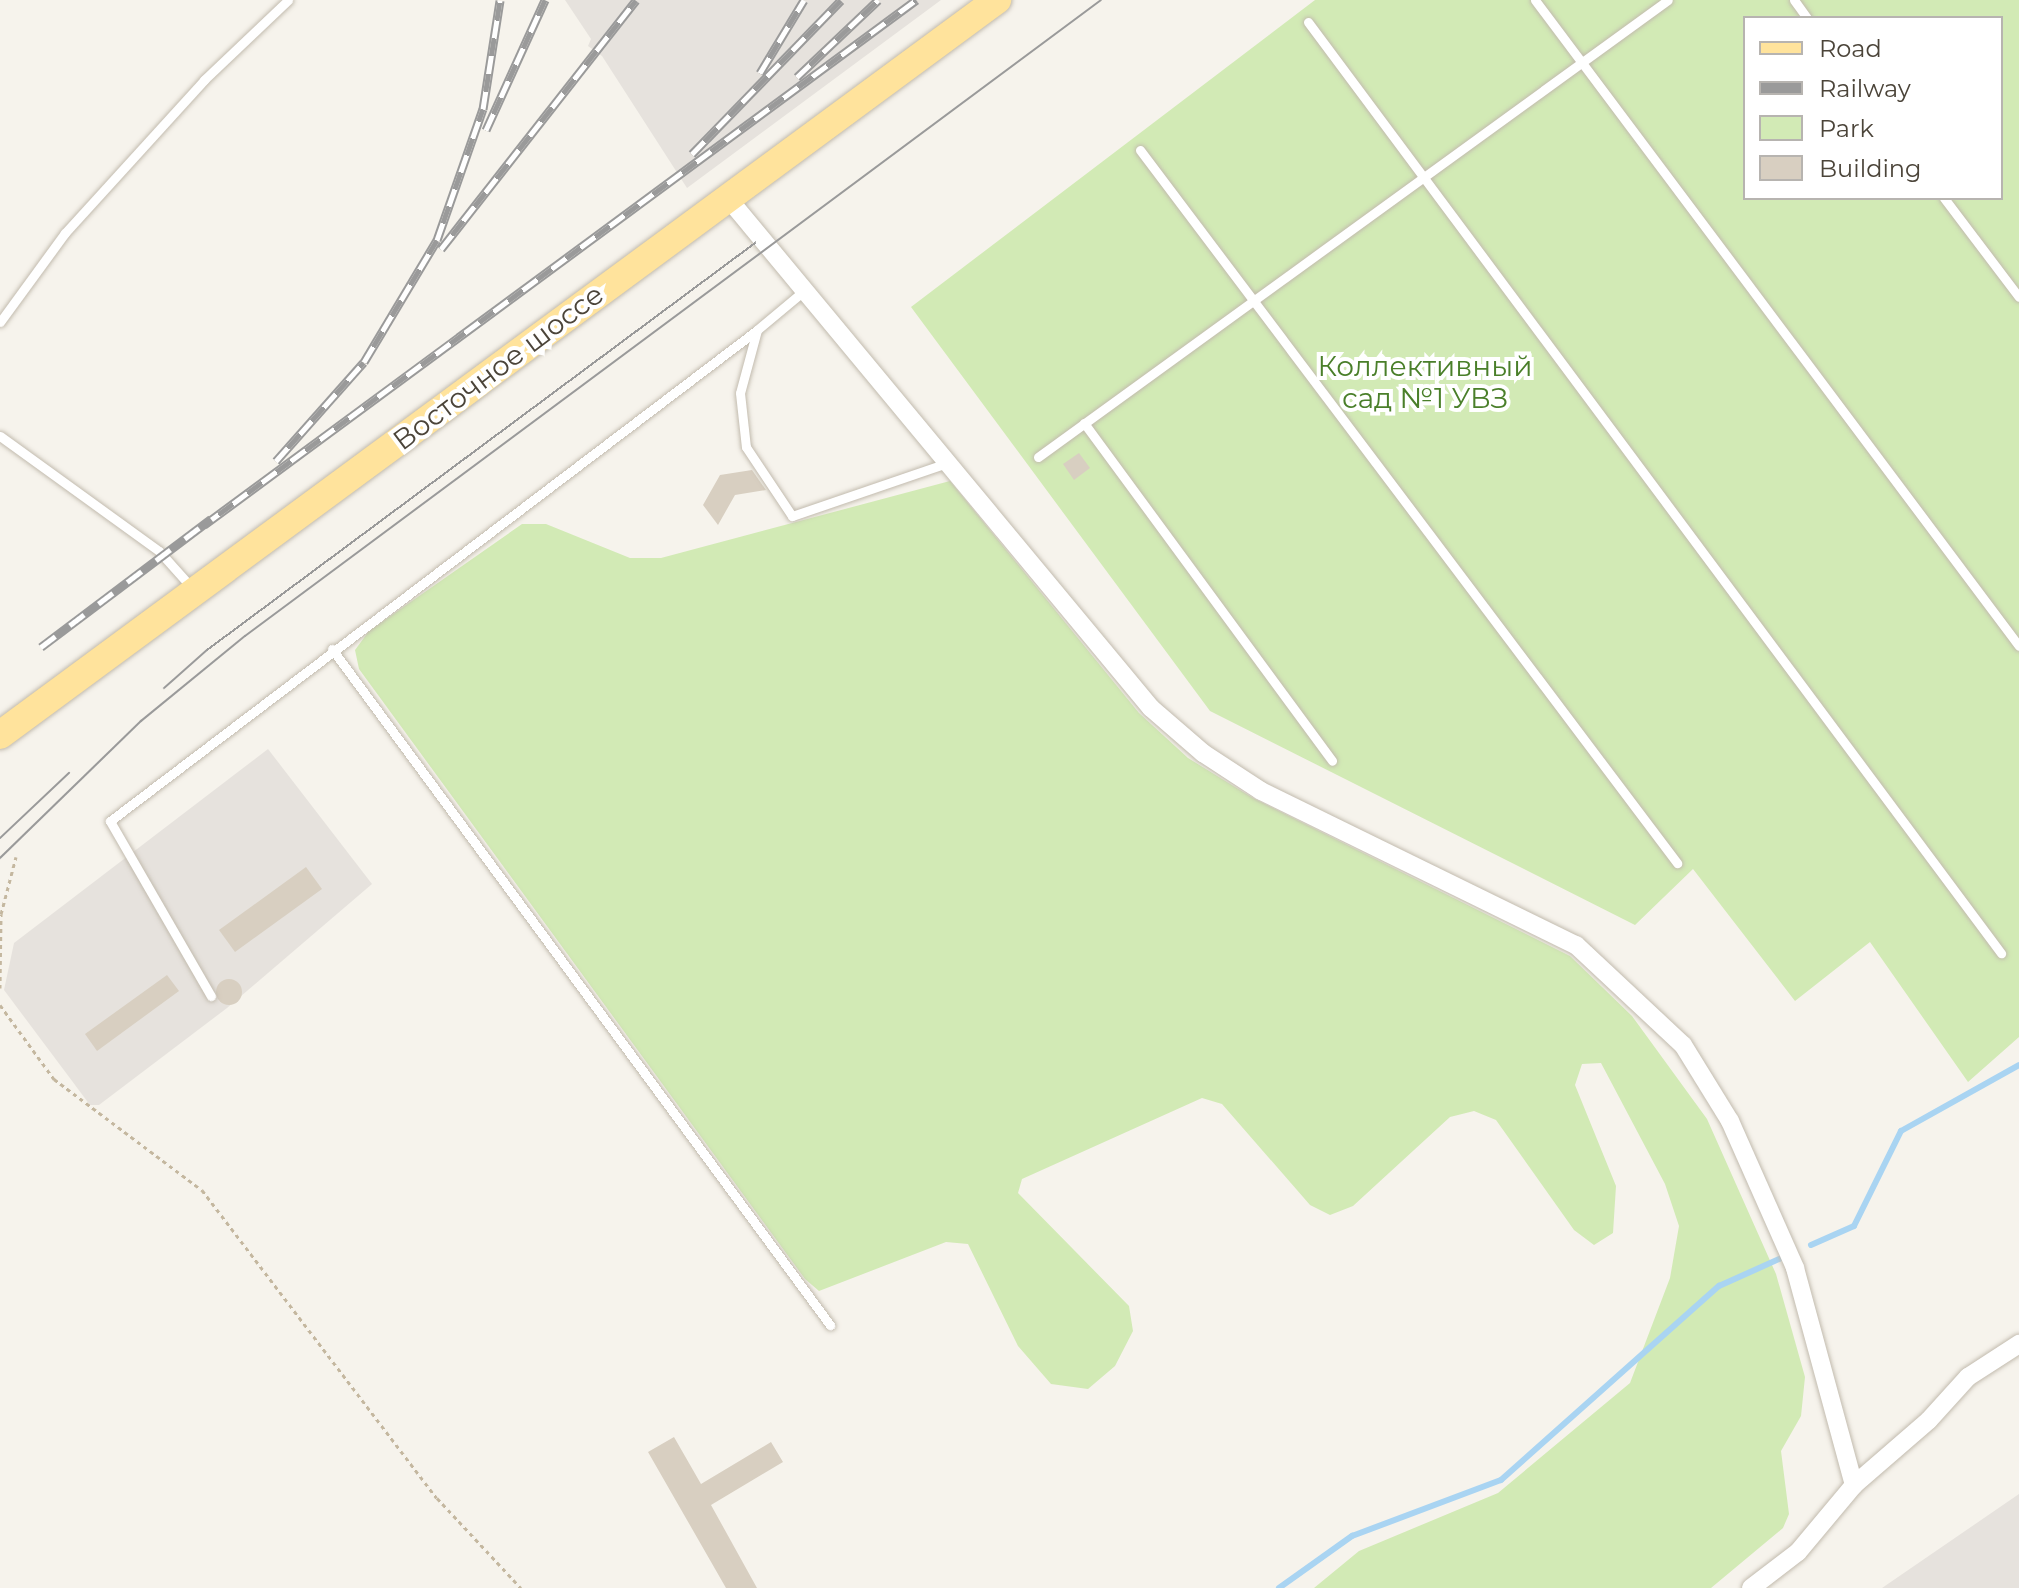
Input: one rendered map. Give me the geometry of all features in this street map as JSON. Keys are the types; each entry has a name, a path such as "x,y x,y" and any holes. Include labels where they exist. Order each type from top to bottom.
{"main road":[{"name":"Восточное шоссе","path":"0,735 997,0"}],"street":[{"path":"727,197 952,461 1151,708 1203,753 1261,791 1576,945 1683,1045 1730,1121 1795,1268 1854,1485"},
{"path":"1751,1588 1798,1552 1854,1485 1929,1420 1968,1377 2019,1344"}],"lane":[{"path":"0,322 65,233 204,80 288,0"},
{"path":"1535,0 2019,646"},
{"path":"1038,457 1668,0"},
{"path":"1308,22 2001,953"},
{"path":"1140,150 1257,298 1677,863"},
{"path":"1946,200 2019,297"},
{"path":"211,996 110,821 332,649 757,330 806,289"},
{"path":"757,330 740,393 746,447 792,516 952,461"},
{"path":"1084,423 1332,761"},
{"path":"0,436 159,551 196,592"},
{"path":"332,649 830,1325"}],"path":[{"path":"0,988 1,914 16,857"},
{"path":"0,1005 54,1079 202,1190 437,1498 521,1588"}],"shaded area":[{"path":"565,0 941,0 687,188 602,56 588,46 591,39"},
{"path":"268,749 372,884 227,1008 99,1105 90,1105 4,990 14,943"},
{"path":"2019,1494 2019,1588 1882,1588"}],"green space":[{"name":"Коллективный сад №1 УВЗ","path":"1315,0 2019,0 2019,1037 1968,1082 1870,942 1795,1001 1693,869 1635,925 1210,711 911,307"},
{"path":"950,481 1139,713 1188,758 1253,798 1570,956 1632,1016 1707,1119 1776,1274 1805,1377 1801,1416 1781,1451 1789,1514 1783,1528 1711,1588 1314,1588 1359,1551 1498,1493 1630,1383 1670,1278 1679,1226 1665,1184 1601,1063 1582,1064 1575,1085 1616,1186 1613,1233 1594,1245 1574,1230 1496,1120 1474,1111 1450,1117 1353,1206 1330,1215 1310,1205 1222,1104 1202,1098 1022,1179 1018,1193 1129,1306 1133,1331 1115,1366 1088,1389 1051,1384 1018,1346 968,1244 946,1242 819,1291 805,1279 359,669 355,650 369,631 522,524 546,524 630,558 661,558"}],"building":[{"path":"1079,453 1090,468 1074,480 1063,464"},
{"path":"752,470 766,490 735,495 718,525 703,505 720,475"},
{"path":"306,867 322,889 235,952 219,930"},
{"path":"167,975 179,991 97,1051 85,1034"},
{"path":"229,979 238,983 242,992 238,1001 229,1005 220,1001 216,992 220,983"},
{"path":"674,1437 701,1484 771,1442 783,1462 711,1505 757,1588 726,1588 648,1452"}],"waterway":[{"path":"1811,1245 1854,1226 1901,1131 2019,1065"},
{"path":"1279,1588 1352,1536 1501,1480 1719,1286 1779,1259"}],"tram line":[{"path":"0,858 141,721 245,636 1101,0"},
{"path":"164,688 207,650 755,243"},
{"path":"0,838 69,773"}],"railway":[{"path":"276,461 364,362 437,240 483,109 500,0"},
{"path":"486,130 545,0"},
{"path":"441,249 636,0"},
{"path":"760,73 804,0"},
{"path":"692,154 841,0"},
{"path":"797,77 878,0"},
{"path":"204,525 916,0"},
{"path":"41,647 211,519"}]}
